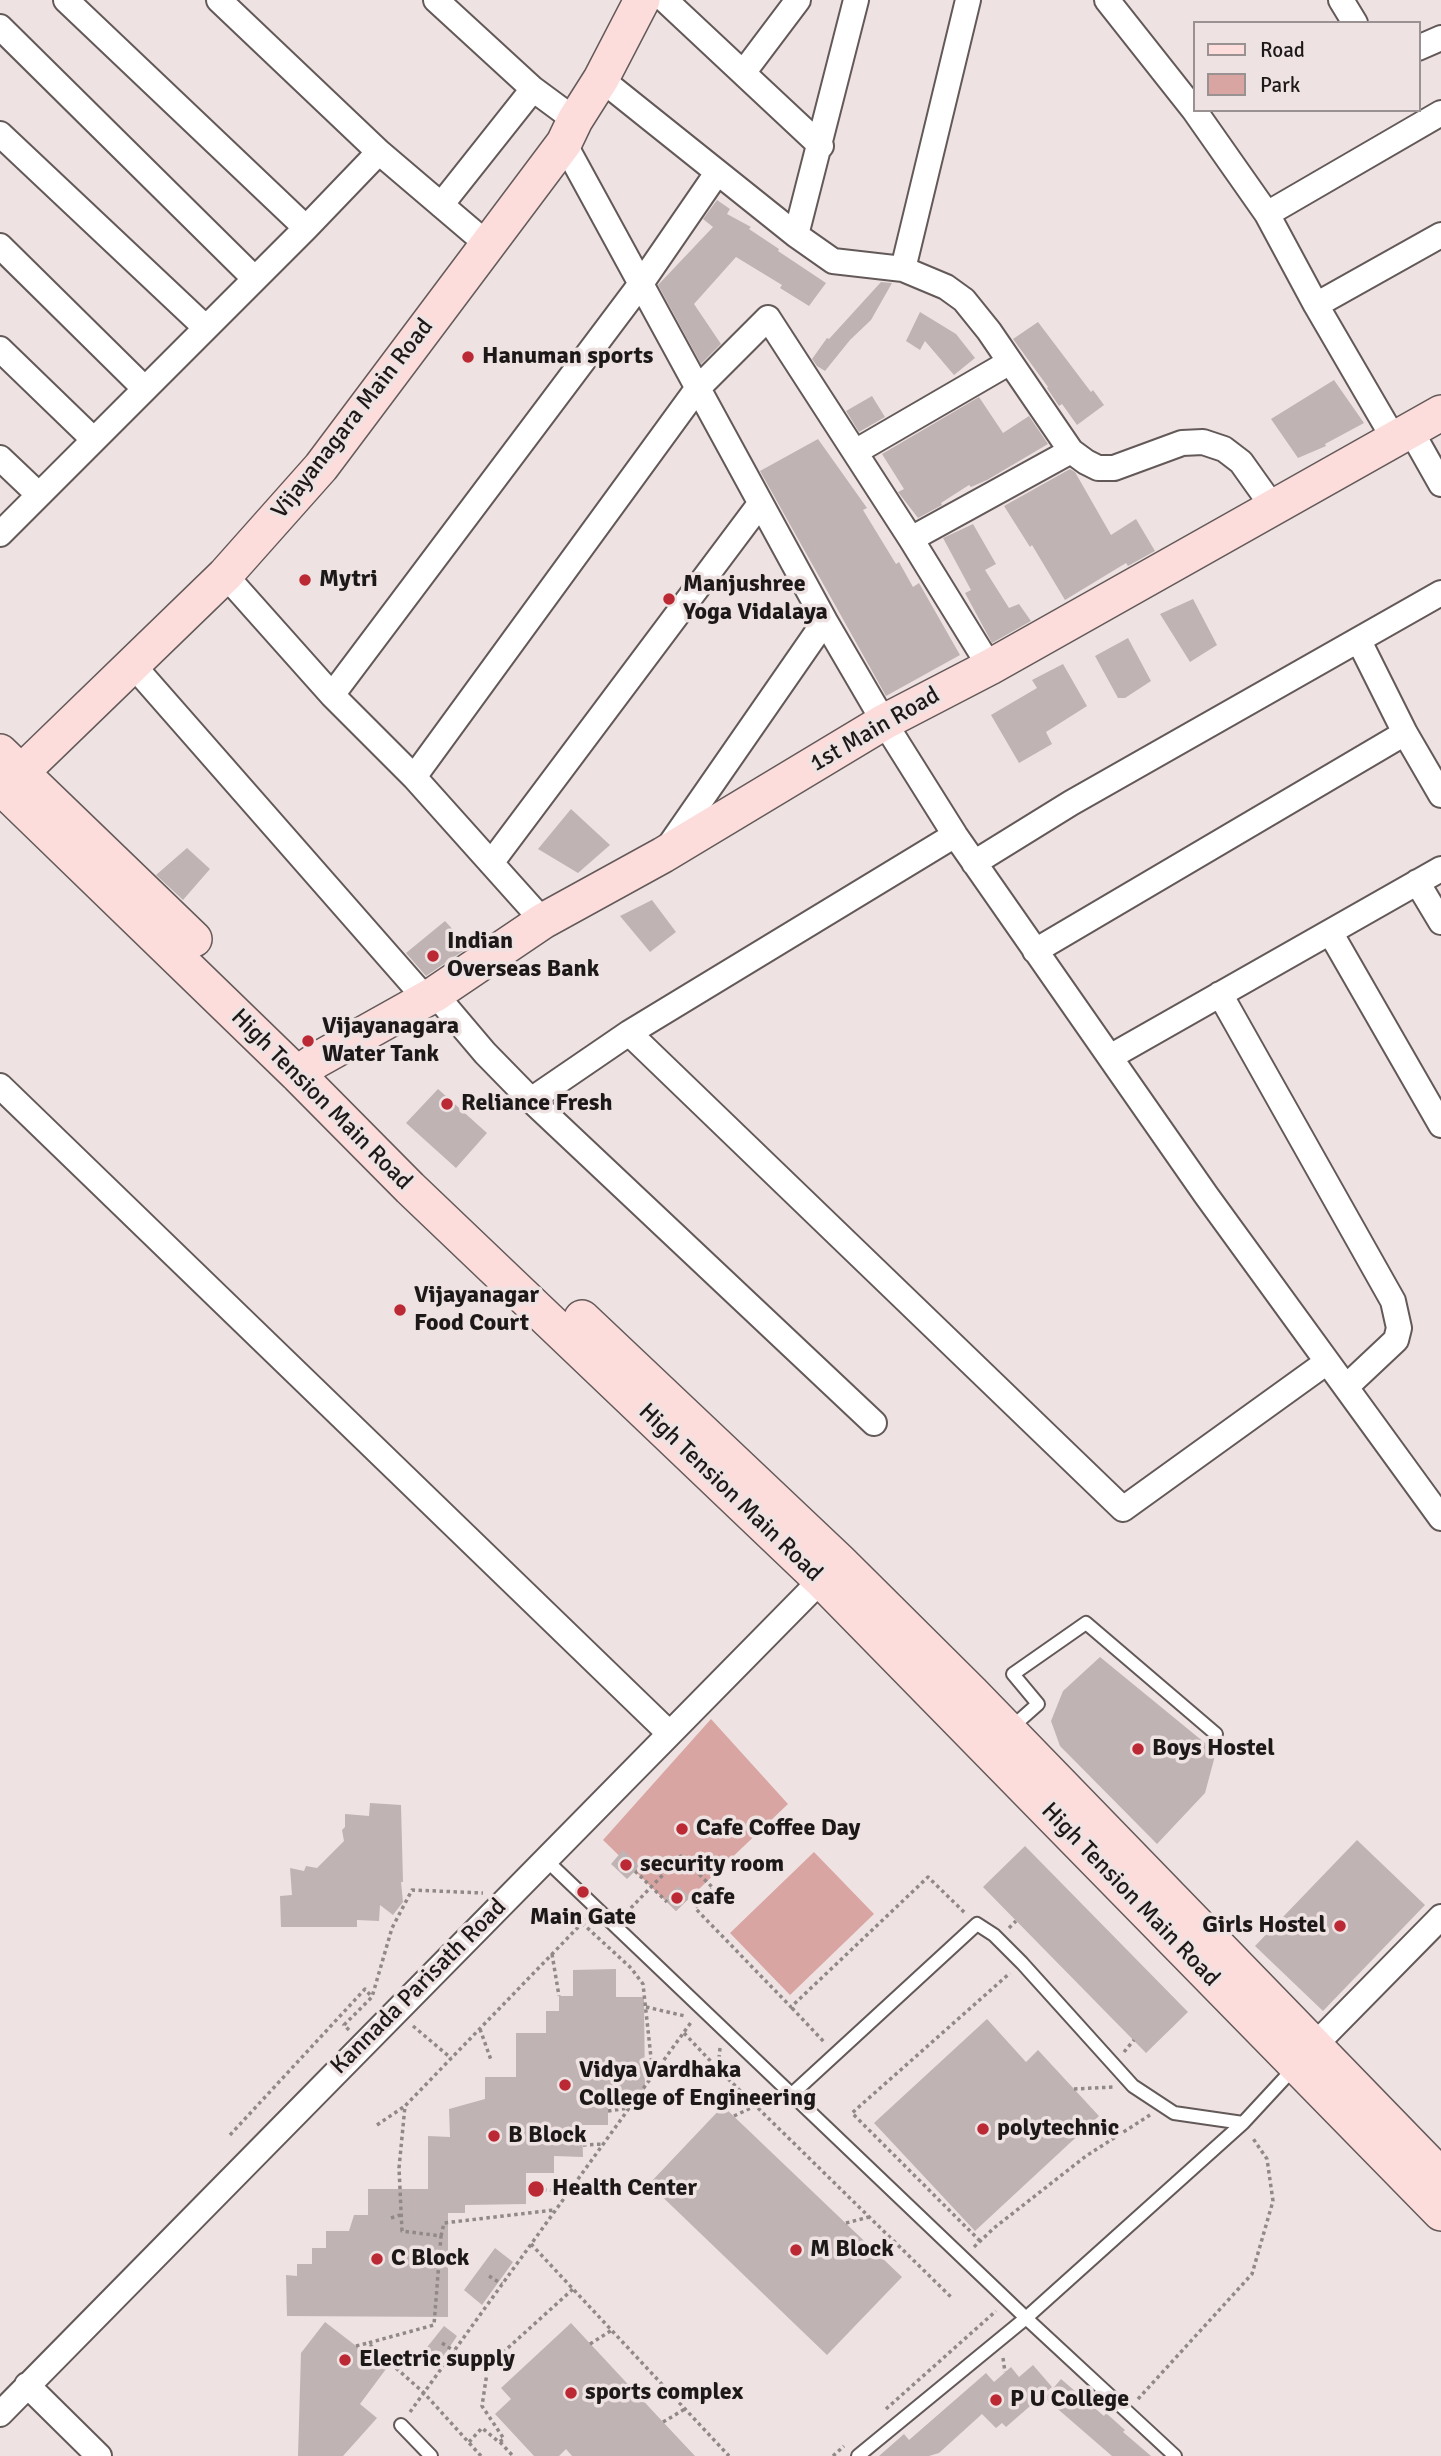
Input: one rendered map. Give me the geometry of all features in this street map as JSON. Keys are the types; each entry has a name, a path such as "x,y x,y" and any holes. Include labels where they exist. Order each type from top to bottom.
{"main road":[{"name":"Vijayanagara Main Road","path":"5,778 132,664 225,575 321,467 569,132 601,79 642,0"},
{"name":"1st Main Road","path":"307,1067 430,996 543,921 663,855 884,722 990,667 1441,413"},
{"path":"5,778 307,1067 425,1171 830,1571 1008,1731 1306,2055 1441,2176"},
{"name":"High Tension Main Road","path":"830,1571 1306,2055 1441,2213"}],"street":[{"path":"66,0 306,228"},
{"path":"436,0 533,89 569,132 640,285 825,621 954,835 1327,1362 1441,1518"},
{"path":"665,0 821,146"},
{"path":"743,73 798,0"},
{"path":"796,235 821,146 856,0"},
{"path":"903,269 968,0"},
{"path":"1108,0 1192,107"},
{"path":"1340,0 1354,21"},
{"path":"230,3 379,152 487,244"},
{"path":"0,27 255,279"},
{"path":"1420,47 1441,38"},
{"path":"601,79 796,235 833,261 903,269 946,287 964,300 989,331 1071,451 1098,468 1114,468 1182,443 1203,442 1224,449 1241,462 1273,507"},
{"path":"441,205 533,89"},
{"path":"1195,112 1267,214 1316,305 1402,435 1441,484"},
{"path":"1267,214 1441,113"},
{"path":"0,134 206,328"},
{"path":"0,534 379,152"},
{"path":"332,695 640,285 718,173"},
{"path":"1316,305 1441,234"},
{"path":"0,246 145,389"},
{"path":"414,777 697,389 768,318 990,667"},
{"path":"0,349 94,440"},
{"path":"855,452 1010,362"},
{"path":"911,539 1071,451"},
{"path":"0,458 39,495"},
{"path":"491,863 760,503"},
{"path":"225,575 332,695 414,777 543,921"},
{"path":"974,863 1071,803 1441,593"},
{"path":"663,855 825,621"},
{"path":"1359,641 1405,733 1441,795"},
{"path":"132,664 430,996 485,1053 531,1100 874,1423"},
{"path":"1035,951 1405,733"},
{"path":"531,1100 629,1033 954,835"},
{"path":"1110,1057 1441,869"},
{"path":"1417,883 1441,922"},
{"path":"1330,932 1441,1125"},
{"path":"1220,994 1393,1301 1399,1328 1396,1339 1390,1348 1346,1387"},
{"path":"629,1033 1123,1509 1327,1362"},
{"path":"0,1086 669,1734"},
{"name":"Kannada Parisath Road","path":"0,2414 830,1571"},
{"path":"1306,2055 1441,1917"},
{"path":"27,2385 99,2456"}],"lane":[{"path":"1008,1731 1038,1704 1013,1674 1086,1623 1216,1734"},
{"path":"545,1858 962,2258 1175,2456"},
{"path":"792,2094 977,1924 994,1935 1022,1962 1133,2085 1174,2113 1243,2123"},
{"path":"858,2456 1026,2318 1243,2123 1306,2055"},
{"path":"401,2425 431,2456"}],"path":[{"path":"615,1925 681,1856 713,1888 695,1908 835,2055"},
{"path":"635,1871 667,1902"},
{"path":"791,2007 928,1877 977,1924"},
{"path":"352,2031 344,2025 372,1997 392,1928 412,1890 511,1894"},
{"path":"377,2125 405,2106 597,1908"},
{"path":"582,1923 631,1968 643,1984 653,2076"},
{"path":"552,1954 559,1996"},
{"path":"980,2241 852,2113 1022,1962"},
{"path":"230,2134 365,1989 372,1997"},
{"path":"401,2425 694,2018 646,2007"},
{"path":"395,2012 451,2058"},
{"path":"718,2069 723,2028"},
{"path":"480,2029 491,2060"},
{"path":"684,2033 951,2298"},
{"path":"1073,2089 1133,2085"},
{"path":"405,2106 400,2168 402,2231 441,2236"},
{"path":"734,2116 755,2106"},
{"path":"962,2258 1086,2156 1163,2106"},
{"path":"608,2111 630,2108"},
{"path":"1127,2411 1252,2274 1273,2201 1267,2159 1243,2123"},
{"path":"583,2145 604,2144"},
{"path":"536,2189 569,2192"},
{"path":"356,2346 434,2325 443,2223 556,2210"},
{"path":"391,2218 400,2215"},
{"path":"846,2223 869,2217"},
{"path":"531,2244 729,2456"},
{"path":"489,2276 502,2284"},
{"path":"499,2442 504,2439 482,2406 488,2366 573,2289"},
{"path":"884,2410 1008,2301"},
{"path":"590,2344 611,2330"},
{"path":"368,2343 424,2393 481,2456"},
{"path":"442,2343 454,2351"},
{"path":"663,2422 685,2409"},
{"path":"469,2442 482,2428 513,2456"},
{"path":"833,2456 854,2438"}],"green space":[{"path":"711,1719 788,1804 676,1911 603,1840"},
{"path":"814,1852 874,1914 790,1995 730,1933"}],"building":[{"path":"717,200 730,209 727,214 751,227 749,229 779,249 778,251 826,283 809,306 780,288 782,285 736,257 694,304 721,344 701,364 658,285 713,227 703,219"},
{"path":"881,282 892,283 871,320 850,340 825,371 817,366 812,359 827,338 829,339"},
{"path":"920,312 956,334 975,358 954,375 925,341 920,350 906,341"},
{"path":"1038,322 1104,405 1077,425 1062,404 1059,406 1013,339"},
{"path":"1334,380 1364,423 1325,444 1326,446 1298,458 1271,419"},
{"path":"872,396 885,417 859,432 846,411"},
{"path":"979,397 1003,433 1029,416 1048,444 987,480 971,487 969,485 941,503 942,505 918,518 898,492 904,489 882,454"},
{"path":"818,439 867,508 863,510 896,564 899,562 913,587 919,583 960,655 886,696 760,471"},
{"path":"1070,469 1075,472 1111,535 1136,519 1155,551 1128,566 1126,563 1065,600 1032,545 1030,547 1004,506"},
{"path":"973,524 996,564 985,570 1009,608 1019,604 1031,621 992,643 965,593 971,590 943,538"},
{"path":"1193,599 1217,645 1190,662 1160,614"},
{"path":"1128,638 1151,681 1125,698 1118,698 1095,656"},
{"path":"1063,664 1087,706 1046,732 1052,744 1019,763 991,715 1037,688 1032,680"},
{"path":"571,809 610,845 578,873 538,849"},
{"path":"187,848 210,869 183,900 156,875"},
{"path":"652,900 676,932 650,952 620,916"},
{"path":"445,921 469,947 426,976 406,953"},
{"path":"438,1089 487,1133 456,1168 406,1123"},
{"name":"Boys Hostel","path":"1100,1657 1216,1752 1205,1793 1157,1844 1060,1746 1051,1721 1063,1691"},
{"path":"370,1803 401,1805 403,1902 393,1915 380,1905 379,1921 357,1920 357,1927 281,1927 280,1896 292,1895 290,1868 304,1871 306,1866 317,1868 344,1841 342,1830 345,1827 345,1814 369,1816"},
{"name":"Girls Hostel","path":"1357,1840 1425,1905 1323,2011 1255,1946"},
{"path":"1025,1846 1188,2012 1146,2053 983,1887"},
{"name":"security room","path":"623,1850 640,1866 627,1879 611,1864"},
{"name":"cafe","path":"678,1886 690,1897 676,1911 664,1899"},
{"path":"616,1969 616,1997 644,1997 645,2093 608,2094 608,2125 582,2125 583,2157 554,2156 554,2173 526,2173 526,2204 465,2205 465,2213 448,2213 448,2317 287,2316 286,2275 297,2276 297,2264 312,2264 312,2248 326,2248 326,2231 349,2231 354,2215 368,2215 368,2189 428,2189 428,2136 450,2137 449,2109 485,2099 485,2077 516,2077 516,2033 546,2033 546,2011 559,2011 559,1996 573,1996 573,1970"},
{"name":"polytechnic","path":"987,2019 1026,2062 1038,2050 1099,2116 975,2231 874,2123"},
{"name":"M Block","path":"723,2106 902,2277 827,2355 649,2184"},
{"path":"495,2248 513,2262 482,2305 464,2290"},
{"path":"325,2322 386,2369 360,2404 377,2418 343,2456 298,2456 301,2353"},
{"name":"sports complex","path":"571,2323 695,2456 572,2456 566,2449 559,2456 534,2456 495,2414 511,2399 501,2388"},
{"path":"444,2326 457,2336 439,2363 424,2351"},
{"name":"P U College","path":"1033,2365 1052,2387 1006,2427 1002,2423 996,2428 982,2414 939,2453 929,2456 879,2456 904,2434 909,2440 986,2373 994,2382 1011,2367 1019,2377"},
{"path":"1061,2379 1104,2416 1106,2413 1151,2456 1112,2456 1045,2398"}],"place":[{"name":"Hanuman sports","path":"468,357"},
{"name":"Mytri","path":"305,580"},
{"name":"Manjushree Yoga Vidalaya","path":"669,599"},
{"name":"Indian Overseas Bank","path":"433,956"},
{"name":"Vijayanagara Water Tank","path":"308,1041"},
{"name":"Reliance Fresh","path":"447,1104"},
{"name":"Vijayanagar Food Court","path":"400,1310"},
{"name":"Boys Hostel","path":"1138,1749"},
{"name":"Cafe Coffee Day","path":"682,1829"},
{"name":"security room","path":"626,1865"},
{"name":"Main Gate","path":"583,1892"},
{"name":"cafe","path":"677,1898"},
{"name":"Girls Hostel","path":"1340,1926"},
{"name":"Vidya Vardhaka College of Engineering","path":"565,2085"},
{"name":"polytechnic","path":"983,2129"},
{"name":"B Block","path":"494,2136"},
{"name":"Health Center","path":"536,2189"},
{"name":"M Block","path":"796,2250"},
{"name":"C Block","path":"377,2259"},
{"name":"Electric supply","path":"345,2360"},
{"name":"sports complex","path":"571,2393"},
{"name":"P U College","path":"996,2400"}]}
